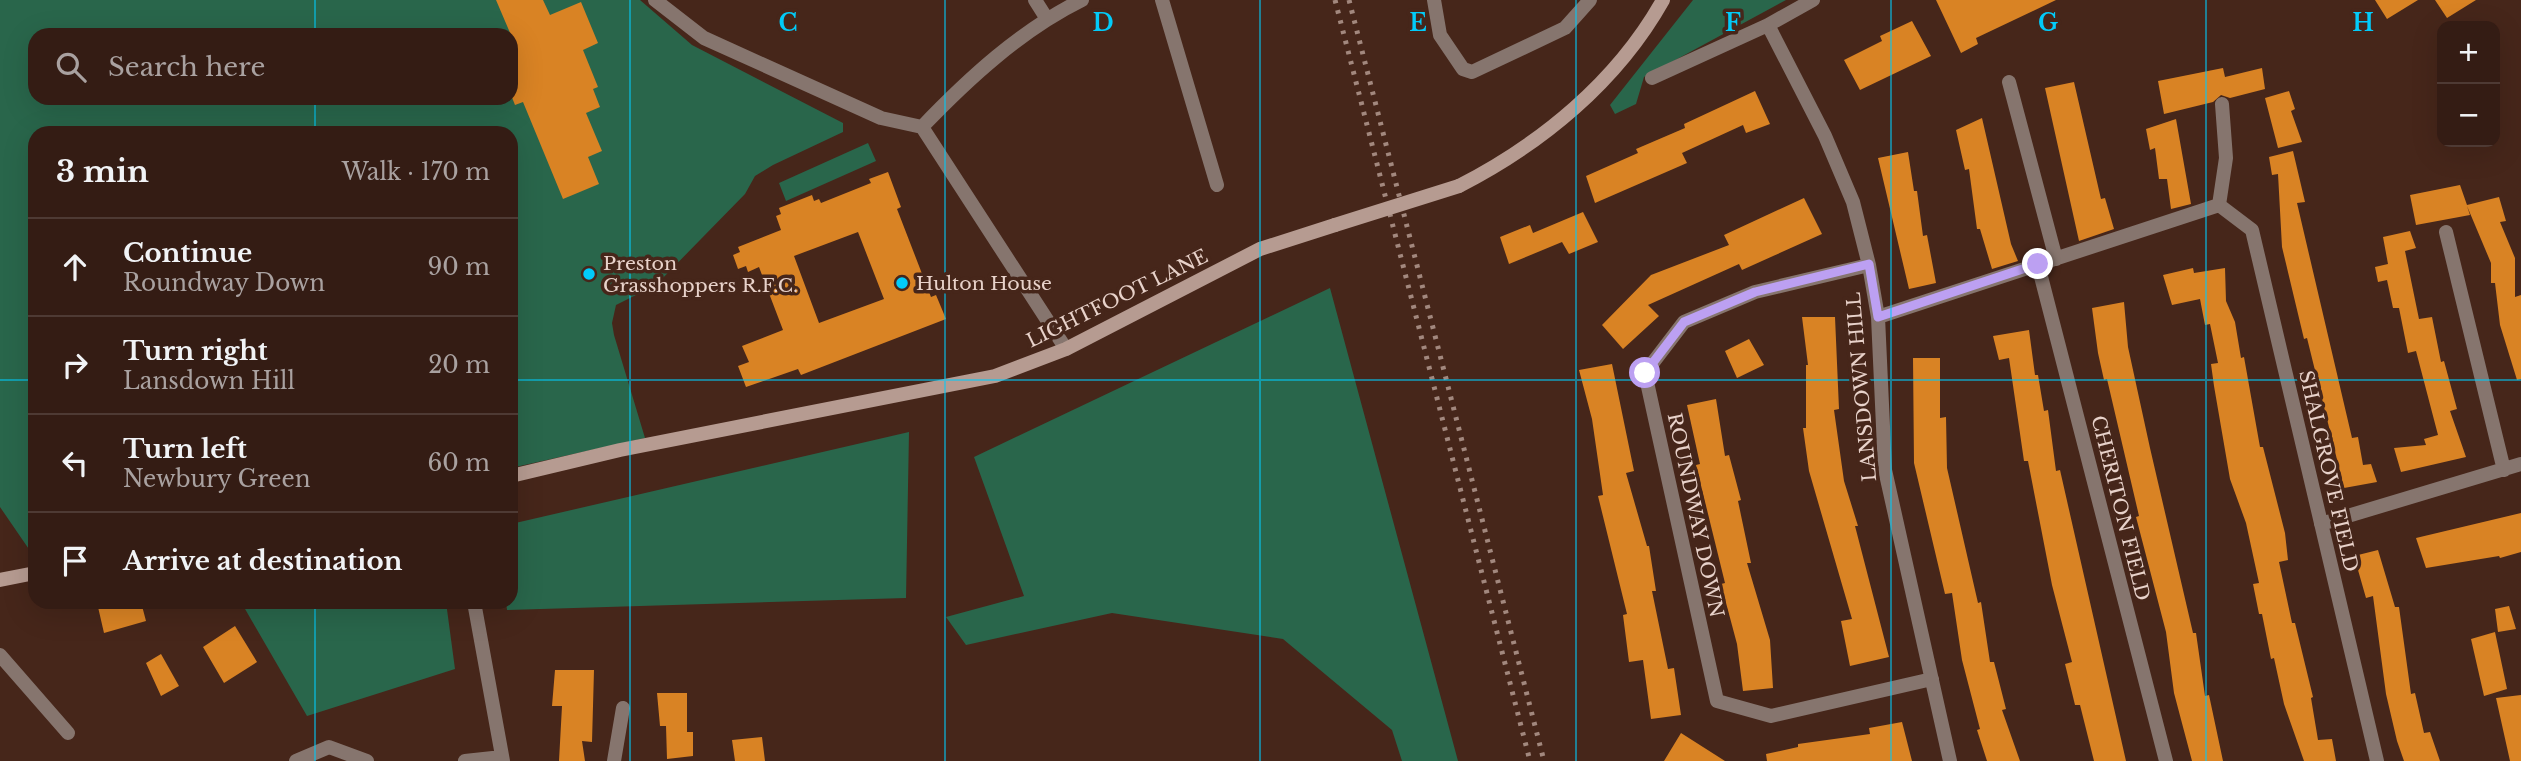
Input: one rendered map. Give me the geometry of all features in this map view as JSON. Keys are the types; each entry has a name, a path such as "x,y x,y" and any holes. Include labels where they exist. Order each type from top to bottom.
{"main road":[{"name":"LIGHTFOOT LANE","path":"518,474 620,450 835,410 995,376 1066,349 1260,249 1459,186 1493,169 1564,118 1594,92 1662,0"},
{"path":"0,580 28,574"}],"street":[{"path":"655,0 705,38 881,118 922,127 1066,349"},
{"path":"1035,0 1047,19"},
{"path":"922,127 958,90 1047,19 1082,0"},
{"path":"1162,0 1217,186"},
{"path":"1434,0 1440,35 1463,69 1472,72 1565,28 1590,0"},
{"path":"1652,78 1768,25 1813,0"},
{"name":"LANSDOWN HILL","path":"1768,25 1825,136 1853,202 1869,264 1878,317 1885,470 1950,761"},
{"path":"2009,82 2056,258"},
{"path":"1878,317 2219,205 2226,158 2222,104"},
{"name":"SHALGROVE FIELD","path":"2219,205 2252,230 2377,761"},
{"path":"2446,232 2504,470"},
{"name":"ROUNDWAY DOWN","path":"1869,264 1755,292 1684,322 1645,373 1717,701 1771,716 1932,679"},
{"name":"CHERITON FIELD","path":"2038,264 2166,761"},
{"path":"2321,524 2521,464"},
{"path":"465,761 503,759 475,609"},
{"path":"0,656 68,733"},
{"path":"614,761 623,708"},
{"path":"296,761 314,751 329,747 367,761"}],"green space":[{"name":"Preston Grasshoppers R.F.C.","path":"0,0 640,0 692,45 843,123 843,132 755,176 745,194 656,285 616,305 612,323 614,335 645,438 518,466 518,126 28,126 28,548 0,507"},
{"path":"1693,0 1786,0 1644,77 1636,104 1615,114 1610,105"},
{"path":"868,143 876,161 786,201 779,183"},
{"path":"1330,288 1458,761 1402,761 1392,730 1283,639 1112,613 966,645 946,617 1024,596 974,457"},
{"path":"909,432 906,598 507,610 518,609 518,522"},
{"path":"245,609 447,609 455,669 307,716"}],"building":[{"path":"496,0 543,0 550,15 581,2 598,43 583,50 598,87 593,89 600,107 586,113 602,151 588,157 599,184 563,199 523,102 518,104 518,28 508,28"},
{"path":"1936,0 2056,0 1976,38 1978,44 1961,53"},
{"path":"2375,0 2418,0 2387,19"},
{"path":"2435,0 2476,0 2447,18"},
{"path":"1912,21 1931,56 1860,90 1844,60 1882,41 1880,36"},
{"path":"2223,68 2225,77 2262,68 2265,89 2230,98 2221,95 2213,102 2164,114 2158,81"},
{"path":"2074,82 2101,199 2105,198 2114,229 2079,241 2045,88"},
{"path":"1755,91 1770,124 1746,133 1743,125 1682,153 1687,163 1595,203 1586,176 1638,153 1636,149 1685,128 1684,124"},
{"path":"2289,91 2295,109 2291,111 2302,142 2278,148 2265,98"},
{"path":"1982,118 2011,244 2018,261 1992,269 1980,229 1977,229 1969,169 1965,170 1956,130"},
{"path":"2176,119 2191,204 2171,209 2167,179 2159,179 2155,148 2150,150 2146,129"},
{"path":"2293,151 2305,202 2297,203 2352,438 2358,437 2363,465 2371,464 2377,482 2344,488 2307,338 2304,339 2282,247 2278,174 2272,175 2269,157"},
{"path":"1908,152 1923,236 1927,235 1936,283 1909,289 1878,158"},
{"name":"Hulton House","path":"888,172 901,207 897,209 931,297 936,295 946,319 801,375 798,369 746,387 738,366 749,362 742,346 783,330 759,267 748,272 746,266 738,269 733,255 740,252 738,247 781,230 776,216 781,214 779,208 812,195 814,201 819,199 821,203 871,183 869,179","holes":["858,232 884,299 819,323 794,256"]},
{"path":"2460,185 2467,205 2499,197 2506,221 2500,222 2515,258 2515,297 2521,295 2521,379 2517,380 2500,325 2495,283 2491,283 2491,263 2467,206 2470,215 2416,225 2410,195"},
{"path":"1804,198 1822,234 1742,270 1739,264 1648,305 1659,316 1623,349 1602,325 1651,275 1729,245 1724,235"},
{"path":"1583,212 1598,242 1569,254 1562,242 1509,264 1500,237 1530,225 1533,233"},
{"path":"2410,231 2416,248 2405,251 2419,319 2432,317 2441,362 2444,361 2457,409 2450,411 2466,457 2401,472 2394,448 2426,445 2424,439 2438,435 2416,351 2408,353 2399,308 2393,308 2387,280 2378,282 2375,267 2388,264 2383,237"},
{"path":"2193,268 2194,273 2225,268 2226,301 2235,322 2241,358 2244,357 2260,447 2263,447 2285,533 2288,560 2279,562 2292,623 2295,623 2313,697 2311,698 2318,740 2332,739 2336,761 2304,761 2284,704 2262,614 2259,614 2253,584 2259,583 2246,523 2230,479 2211,364 2218,363 2210,324 2205,325 2200,299 2172,305 2163,275"},
{"path":"2124,302 2128,347 2193,633 2196,633 2205,696 2209,695 2223,761 2192,761 2174,693 2166,632 2136,517 2139,516 2107,379 2104,380 2098,353 2092,308"},
{"path":"1802,317 1835,317 1839,409 1834,410 1844,481 1858,526 1855,526 1889,657 1850,666 1841,621 1852,619 1809,471 1803,428 1806,428 1808,365"},
{"path":"2029,330 2035,375 2038,375 2044,411 2048,410 2056,471 2060,470 2126,761 2094,761 2080,705 2075,705 2065,664 2072,662 2052,585 2028,461 2024,461 2009,358 1999,360 1993,336"},
{"path":"1749,339 1764,365 1737,378 1725,351"},
{"path":"1913,358 1940,358 1940,418 1946,417 1947,468 1978,603 1981,602 1990,662 1994,662 2006,709 2002,710 2020,761 1987,761 1977,730 1980,729 1962,660 1952,593 1945,594 1914,463"},
{"path":"1612,364 1634,471 1626,473 1649,546 1656,591 1652,591 1668,669 1674,668 1681,715 1651,719 1643,660 1629,662 1623,615 1627,614 1598,496 1603,495 1592,419 1579,370"},
{"path":"1716,399 1725,456 1729,455 1741,500 1738,501 1751,563 1747,563 1770,640 1773,688 1743,691 1737,644 1721,584 1725,583 1696,465 1700,464 1687,405"},
{"path":"2521,513 2521,552 2500,558 2499,556 2426,568 2416,538"},
{"path":"2378,550 2395,607 2399,607 2411,694 2415,693 2424,733 2430,732 2440,761 2404,761 2397,741 2386,694 2373,596 2366,598 2354,556"},
{"path":"2509,606 2516,629 2498,632 2495,609"},
{"path":"98,609 143,609 146,621 104,633"},
{"path":"235,626 257,662 224,683 203,647"},
{"path":"2495,632 2507,689 2484,696 2471,639"},
{"path":"161,654 179,686 161,696 146,663"},
{"path":"555,670 594,670 592,742 582,741 585,761 559,761 562,706 552,706"},
{"path":"657,693 687,693 687,732 693,732 693,756 667,759 666,726 660,726"},
{"path":"2521,695 2521,761 2510,761 2496,698"},
{"path":"1902,722 1912,761 1767,761 1766,754 1798,747 1798,744 1870,734 1869,728"},
{"path":"1681,733 1725,761 1664,761"},
{"path":"762,737 765,761 735,761 732,740"}],"railway":[{"path":"1335,0 1530,761"},
{"path":"1349,0 1544,761"}],"place":[{"name":"Preston Grasshoppers R.F.C.","path":"589,274"},
{"name":"Hulton House","path":"902,283"}],"route":[{"path":"1645,373 1684,322 1755,292 1869,264 1878,317 2038,264"}]}
